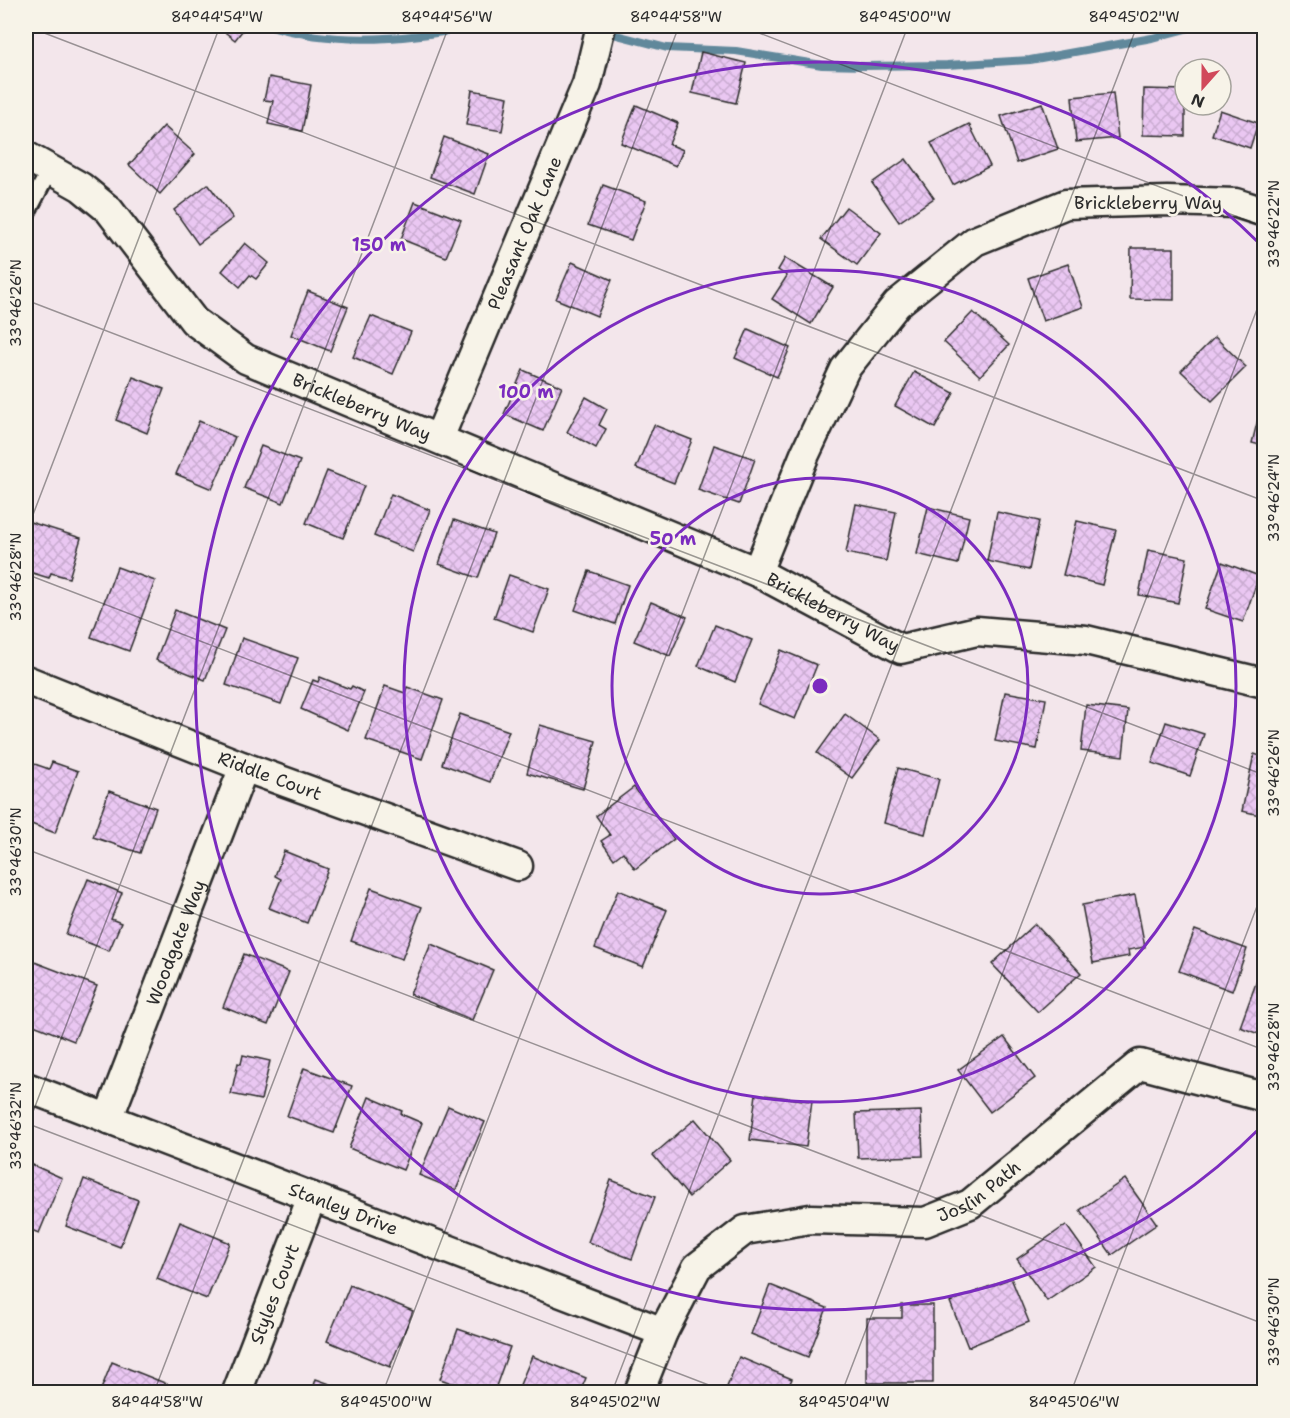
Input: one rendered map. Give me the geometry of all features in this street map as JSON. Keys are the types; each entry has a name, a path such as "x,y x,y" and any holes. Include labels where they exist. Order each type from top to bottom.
{"street":[{"name":"Pleasant Oak Lane","path":"439,438 587,84 601,26"},
{"name":"Brickleberry Way","path":"38,163 81,187 109,210 194,321 246,359 757,572 901,649 978,631 1086,640 1264,683"},
{"name":"Brickleberry Way","path":"757,572 805,454 845,369 897,304 975,241 1066,204 1167,201 1236,203 1264,212"},
{"name":"Riddle Court","path":"26,680 244,767 518,866"},
{"name":"Woodgate Way","path":"108,1119 244,767"},
{"name":"Joslin Path","path":"639,1392 663,1332 697,1267 745,1230 810,1218 925,1222 970,1204 1140,1064 1264,1097"},
{"name":"Stanley Drive","path":"26,1087 663,1332"},
{"name":"Styles Court","path":"237,1392 312,1197"}],"lane":[{"path":"26,215 38,163"}],"building":[{"path":"217,26 246,26 235,40"},
{"path":"701,52 746,63 736,103 692,93"},
{"path":"269,77 311,85 302,131 268,124 273,101 264,100"},
{"path":"1144,89 1173,90 1173,117 1185,117 1185,136 1143,135"},
{"path":"472,90 508,97 502,131 466,125"},
{"path":"1113,93 1118,138 1076,142 1072,97"},
{"path":"1042,103 1058,149 1017,163 1001,116"},
{"path":"636,105 678,123 669,144 683,150 676,166 621,143"},
{"path":"1233,114 1258,123 1250,148 1212,135 1218,117 1233,117"},
{"path":"969,124 990,166 953,185 931,143"},
{"path":"164,126 195,154 160,194 129,165"},
{"path":"444,137 489,154 475,194 430,177"},
{"path":"906,159 934,198 899,222 872,183"},
{"path":"208,184 233,218 198,244 174,210"},
{"path":"603,185 646,201 631,240 588,225"},
{"path":"415,202 461,220 446,257 401,239"},
{"path":"846,207 881,233 857,265 821,239"},
{"path":"245,243 269,263 256,279 250,275 240,287 222,271"},
{"path":"1131,248 1174,248 1174,300 1130,299"},
{"path":"785,258 833,287 811,324 772,299 787,276 778,270"},
{"path":"572,262 612,280 597,316 556,299"},
{"path":"1068,264 1083,307 1043,321 1028,278"},
{"path":"308,291 348,307 330,351 291,335"},
{"path":"973,312 1009,345 980,376 944,342"},
{"path":"371,316 411,332 393,374 353,357"},
{"path":"748,329 790,348 777,377 735,358"},
{"path":"1215,337 1246,367 1212,401 1181,371"},
{"path":"523,370 562,387 543,431 504,414"},
{"path":"914,372 954,393 935,428 895,406"},
{"path":"133,377 164,389 147,433 116,420"},
{"path":"1264,395 1264,446 1252,443"},
{"path":"586,397 607,409 599,425 606,429 596,448 567,432"},
{"path":"199,421 235,437 212,489 176,474"},
{"path":"654,425 692,440 674,483 636,468"},
{"path":"714,445 755,459 739,504 698,490"},
{"path":"261,446 300,461 283,503 244,488"},
{"path":"327,471 364,486 343,538 306,523"},
{"path":"391,494 430,510 413,552 374,536"},
{"path":"856,504 896,512 886,561 846,553"},
{"path":"928,507 969,517 958,564 917,554"},
{"path":"997,512 1039,521 1029,570 987,561"},
{"path":"454,520 494,534 478,578 439,564"},
{"path":"1077,521 1116,530 1102,585 1063,575"},
{"path":"30,522 81,538 69,578 51,573 49,578 26,571 26,537"},
{"path":"1148,550 1187,558 1178,603 1139,595"},
{"path":"1222,562 1259,576 1243,622 1205,609"},
{"path":"117,567 155,581 129,651 91,637"},
{"path":"589,571 628,585 615,624 575,610"},
{"path":"509,575 549,589 533,632 494,618"},
{"path":"651,602 687,617 670,656 634,641"},
{"path":"175,610 225,630 205,680 156,660"},
{"path":"715,625 752,640 735,682 698,666"},
{"path":"242,638 298,658 281,704 226,685"},
{"path":"781,650 817,665 795,719 758,704"},
{"path":"320,677 350,689 352,686 364,692 348,730 301,709 313,680 318,682"},
{"path":"385,686 405,693 407,687 443,700 422,759 366,740"},
{"path":"1005,692 1046,699 1037,749 995,741"},
{"path":"1086,705 1128,710 1123,756 1081,751"},
{"path":"460,714 509,731 490,782 442,764"},
{"path":"845,714 880,740 852,778 817,753"},
{"path":"1166,722 1204,734 1190,776 1152,763"},
{"path":"540,725 596,741 583,789 527,773"},
{"path":"1254,754 1264,757 1264,816 1242,811"},
{"path":"26,761 49,769 52,762 78,771 55,833 26,822"},
{"path":"898,768 939,779 925,834 884,823"},
{"path":"634,787 674,839 635,869 623,852 614,859 601,841 610,835 596,816"},
{"path":"109,791 156,808 140,853 93,837"},
{"path":"284,851 328,869 307,923 269,908 281,879 275,876"},
{"path":"88,879 122,893 111,919 121,923 109,951 66,934"},
{"path":"371,888 422,907 402,959 351,941"},
{"path":"618,890 667,910 643,967 595,948"},
{"path":"1135,895 1145,947 1128,950 1129,956 1093,963 1082,905"},
{"path":"1035,924 1081,973 1038,1012 992,964"},
{"path":"1195,930 1247,949 1232,991 1179,971"},
{"path":"431,944 493,970 472,1020 410,994"},
{"path":"244,954 289,972 268,1025 223,1007"},
{"path":"32,961 97,986 74,1041 26,1022 26,978"},
{"path":"1260,972 1264,974 1264,1036 1240,1027"},
{"path":"1004,1037 1035,1078 990,1112 958,1070"},
{"path":"243,1055 270,1061 261,1100 231,1094 238,1063 241,1064"},
{"path":"304,1068 352,1086 334,1133 287,1116"},
{"path":"756,1094 812,1101 806,1147 750,1140"},
{"path":"369,1097 402,1111 401,1114 422,1123 403,1170 349,1148"},
{"path":"448,1106 485,1122 456,1190 419,1175"},
{"path":"921,1111 923,1156 858,1158 856,1113"},
{"path":"695,1119 730,1160 689,1197 653,1155"},
{"path":"26,1162 62,1178 39,1233 26,1228"},
{"path":"84,1179 138,1200 120,1247 66,1226"},
{"path":"1125,1179 1157,1224 1112,1255 1080,1210"},
{"path":"611,1180 655,1197 632,1259 588,1242"},
{"path":"180,1222 230,1243 207,1299 157,1279"},
{"path":"1066,1225 1096,1267 1047,1301 1017,1259"},
{"path":"1011,1278 1029,1322 968,1347 950,1302"},
{"path":"350,1285 413,1311 390,1367 327,1341"},
{"path":"770,1285 827,1308 808,1357 751,1334"},
{"path":"902,1305 933,1305 933,1383 867,1383 867,1318 902,1318"},
{"path":"458,1329 510,1347 494,1392 478,1392 440,1379"},
{"path":"532,1356 586,1378 580,1392 517,1392"},
{"path":"739,1357 792,1379 786,1392 725,1392"},
{"path":"112,1362 167,1384 164,1392 100,1392"},
{"path":"316,1379 352,1392 312,1392"}],"waterway":[{"path":"271,26 321,36 372,39 424,35 474,26"},
{"path":"605,32 667,48 736,51 822,65 865,66 947,65 1030,60 1152,38 1197,26"}]}
